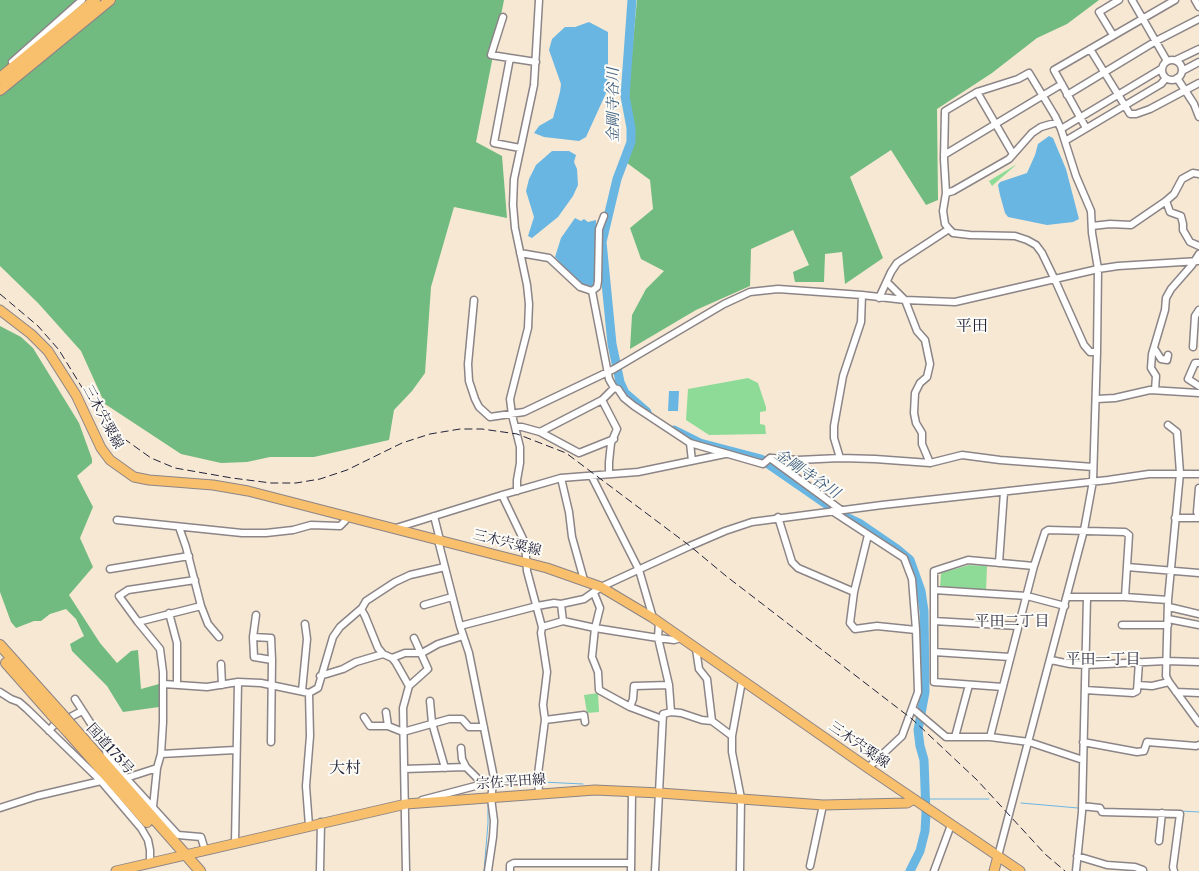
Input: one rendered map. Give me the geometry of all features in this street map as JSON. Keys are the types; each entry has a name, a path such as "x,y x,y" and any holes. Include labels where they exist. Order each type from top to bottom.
{"highway":[{"path":"0,78 95,0"},
{"path":"0,90 110,0"},
{"path":"0,637 21,669"},
{"name":"国道175号","path":"0,646 21,669 54,714"},
{"name":"国道175号","path":"0,656 182,856 200,871"},
{"path":"0,665 54,714"},
{"name":"国道175号","path":"182,856 191,871"}],"main road":[{"name":"三木宍粟線","path":"0,310 31,334 48,352 76,395 100,448 121,470 134,477 149,480 231,487 526,562 584,580 597,590 656,620 998,856"},
{"name":"宗佐平田線","path":"116,871 321,822 406,804 595,790 823,804 907,803 915,800"},
{"path":"994,871 998,856 1020,871"}],"street":[{"path":"0,73 82,0"},
{"path":"517,491 520,447 510,399 528,328 529,312 527,285 514,228 514,179 534,85 539,0"},
{"path":"1113,35 1099,12 1119,0"},
{"path":"1132,0 1166,61"},
{"path":"1086,128 1054,70 1175,0"},
{"path":"1195,0 1199,8"},
{"path":"503,17 491,55 536,62"},
{"path":"1067,95 1156,41 1199,19"},
{"path":"1090,49 1130,114 1150,109 1199,83"},
{"path":"1166,61 1176,60 1199,49"},
{"path":"510,58 494,143 520,148"},
{"path":"1176,60 1181,65 1182,72"},
{"path":"946,193 1001,164 1032,133 1041,127 1059,126 1080,118 1161,69 1166,61"},
{"path":"1161,69 1166,78 1172,80 1178,78 1182,72 1199,62"},
{"path":"998,856 1084,530 1093,481 1097,399 1098,269 1091,211 1076,176 1059,126 1029,73 1018,79 977,92 945,111 944,155 946,193 943,211 945,224 953,233 1015,236 1036,245 1055,280 1084,345 1090,352 1097,352"},
{"path":"1065,141 1161,84 1166,78"},
{"path":"1178,78 1194,104 1199,117"},
{"path":"944,155 1062,84"},
{"path":"977,92 1013,154"},
{"path":"1092,226 1110,224 1131,225 1174,194 1182,179 1193,174 1199,174"},
{"path":"1166,201 1170,212 1181,216 1184,224 1183,230 1190,242 1199,246"},
{"path":"592,291 597,287 598,281 600,229 604,216"},
{"path":"879,298 890,272 897,263 949,230"},
{"path":"520,253 549,258 580,287 592,291"},
{"path":"1154,390 1156,376 1152,368 1154,348 1165,310 1166,298 1197,261 1199,254"},
{"path":"474,300 468,364 469,381 479,407 490,417 524,412 608,372 724,304 750,292 778,289 905,300 955,302 1098,269 1197,261"},
{"path":"887,282 905,300 917,331 925,340 930,364 927,377 920,383 915,393 914,413 916,423 922,433 922,444 930,463"},
{"path":"592,291 609,379 614,388 618,389 624,398 641,412 690,443 763,464 770,458 798,460 840,458 930,463 962,455 1000,460 1093,467"},
{"path":"840,458 834,438 834,426 843,376 861,322 862,295"},
{"path":"1193,347 1195,316 1199,310"},
{"path":"1154,348 1161,360 1168,360 1168,355"},
{"path":"1199,362 1195,362 1188,379 1199,386"},
{"path":"540,432 602,400 614,388"},
{"path":"1097,399 1115,398 1154,390 1199,393"},
{"path":"602,400 617,429 612,443 609,473"},
{"path":"1168,425 1177,432 1180,473 1169,603 1166,676 1199,723"},
{"path":"515,426 540,432 579,453 614,439"},
{"path":"690,443 692,461"},
{"path":"396,528 561,478 638,472 726,454"},
{"path":"770,458 841,510"},
{"path":"460,626 537,606 554,603 561,604 584,599 597,590 639,570 725,531 752,522 778,517 1149,474 1199,474"},
{"path":"592,477 639,570 656,620 658,638 669,685 671,712"},
{"path":"561,478 569,512 572,537 584,580"},
{"path":"1176,518 1199,517 1197,512 1199,488"},
{"path":"999,562 1004,492"},
{"path":"502,495 525,543 526,562 542,627 541,633 547,672 543,705 545,720 538,781 539,794"},
{"path":"832,511 904,558 912,579 918,692 902,736 868,768"},
{"path":"117,520 242,533 266,533 292,530 311,524 340,526 347,516"},
{"path":"434,516 452,597 469,653 494,778 491,798 493,829 488,871"},
{"path":"778,517 792,562 798,568 854,592"},
{"path":"179,527 189,556 201,606 208,624 219,637"},
{"path":"990,737 1034,566 1045,532 1048,530 1084,530 1125,532 1129,535 1125,597"},
{"path":"868,535 854,592 850,623 855,629 877,626 916,630"},
{"path":"110,569 189,556"},
{"path":"1003,687 934,682 934,571 968,560 1034,566"},
{"path":"164,684 192,687 238,682 261,683 306,692 318,688 320,676 336,632 346,620 361,610 370,598 395,582 410,575 445,567"},
{"path":"1127,567 1199,573"},
{"path":"153,807 157,768 161,754 164,684 160,649 119,596 128,590 194,580"},
{"path":"597,590 600,608 595,628 592,657 598,672 599,690 630,707 662,719"},
{"path":"934,590 1027,596 1065,606"},
{"path":"424,606 452,597"},
{"path":"1067,597 1125,597 1169,603 1199,614"},
{"path":"1076,871 1082,806 1087,597"},
{"path":"561,604 563,621"},
{"path":"138,622 201,606"},
{"path":"361,610 378,648 382,654 392,658 410,686"},
{"path":"168,614 177,642 177,685"},
{"path":"256,615 253,637 254,657 272,660"},
{"path":"542,627 563,621 658,638 674,640 681,638"},
{"path":"934,621 1018,626"},
{"path":"1122,625 1168,622 1199,625"},
{"path":"305,624 307,639 306,692 310,736 306,786 309,826"},
{"path":"392,658 405,653 422,653 438,644 463,636"},
{"path":"253,637 271,638 271,742"},
{"path":"406,871 403,708 410,686 428,669 414,638"},
{"path":"696,649 699,669 707,679 712,721"},
{"path":"934,652 1010,657"},
{"path":"320,676 382,654"},
{"path":"1051,660 1086,665 1166,660 1199,662"},
{"path":"1085,690 1134,693 1137,691 1138,685 1139,662"},
{"path":"221,664 222,685"},
{"path":"740,871 741,798 732,752 732,736 742,681"},
{"path":"235,843 238,682"},
{"path":"1138,685 1152,686 1169,682"},
{"path":"630,707 634,686 669,685"},
{"path":"955,737 969,685"},
{"path":"0,692 19,702 101,781 141,828 148,840 150,864"},
{"path":"1176,692 1199,693"},
{"path":"75,699 104,744 106,755 178,835 201,837 205,850"},
{"path":"430,701 432,723 445,768"},
{"path":"913,709 946,737 990,737 1029,742 1083,760"},
{"path":"49,731 53,726 82,711"},
{"path":"386,712 388,726"},
{"path":"655,871 663,714 671,712 681,713 702,720 712,721 732,736"},
{"path":"545,720 584,715 585,722"},
{"path":"364,717 370,726 388,726 403,732 449,719 462,719 469,727 484,727"},
{"path":"1083,742 1137,752 1144,751 1146,742 1199,745"},
{"path":"461,748 462,759 466,767 483,784"},
{"path":"161,754 236,750"},
{"path":"404,769 466,767"},
{"path":"126,778 157,768"},
{"path":"0,808 37,796 101,781"},
{"path":"406,804 493,782 538,781"},
{"path":"631,871 632,792"},
{"path":"810,866 823,804"},
{"path":"1082,806 1100,808 1102,812 1180,814 1174,871"},
{"path":"1159,841 1162,813"},
{"path":"320,871 321,822"},
{"path":"934,871 951,825"},
{"path":"1077,856 1107,865 1135,867 1142,870"},
{"path":"510,871 510,865 514,863 631,863"}],"green space":[{"path":"0,0 504,0 476,142 502,156 507,218 454,207 431,287 425,373 412,391 394,410 389,440 314,457 270,457 247,462 221,463 181,454 105,404 81,351 38,303 0,266"},
{"path":"637,0 1099,0 1067,24 1037,38 992,73 937,109 938,200 926,205 891,150 850,177 883,258 845,284 842,252 825,254 824,282 795,282 793,272 809,265 793,230 751,249 750,286 696,310 630,349 632,315 646,289 664,271 641,259 630,228 653,209 650,180 627,163 635,131 628,95"},
{"path":"1017,164 992,186 989,181"},
{"path":"0,326 21,337 33,348 79,423 92,459 92,463 77,476 93,507 80,538 93,567 69,595 100,643 117,663 131,651 138,650 141,689 159,684 159,707 123,712 107,686 72,651 70,644 84,636 76,619 66,609 50,614 41,621 34,621 16,628 11,622 0,592"},
{"path":"748,378 758,383 766,407 766,411 760,412 760,424 765,425 766,434 709,435 686,420 688,389"},
{"path":"969,565 987,566 986,592 940,588 941,573"},
{"path":"598,693 599,712 587,713 584,695"}],"water":[{"path":"589,22 608,32 608,69 607,91 586,137 579,141 544,137 534,133 539,126 553,118 560,92 561,84 549,50 552,39 565,27 575,27"},
{"path":"1049,136 1053,138 1066,169 1079,219 1073,222 1047,225 1008,217 1005,213 998,185 1000,182 1027,173 1038,144"},
{"path":"552,151 569,151 576,155 574,162 577,169 578,185 573,196 558,217 532,238 528,236 534,217 526,191 529,179 536,165"},
{"path":"575,218 581,221 584,219 588,222 596,220 595,282 591,288 578,282 555,257 561,238"},
{"path":"669,391 679,391 678,411 668,411"}],"waterway":[{"name":"金剛寺谷川","path":"632,0 625,96 631,128 631,142 617,179 602,242 612,344 620,382 625,393 647,412"},
{"name":"金剛寺谷川","path":"674,430 700,443 761,459 842,515 859,523 910,560 921,591 924,611 925,692 918,730 924,760 926,814 925,831 920,851 910,871"},
{"path":"542,782 583,784"},
{"path":"500,786 508,784"},
{"path":"514,784 525,784"},
{"path":"859,799 868,800"},
{"path":"920,799 989,799"},
{"path":"484,871 488,802"},
{"path":"1021,803 1078,808"},
{"path":"1120,809 1171,811"},
{"path":"1180,811 1199,812"}],"railway":[{"path":"0,294 38,326 59,350 94,407 116,433 151,458 175,468 271,483 296,483 320,479 347,470 402,443 430,434 460,429 482,429 517,434 566,453 690,546 726,576 912,719 977,780 1045,854 1065,871"}],"district":[{"name":"平田","path":"972,326"},
{"name":"平田二丁目","path":"1012,622"},
{"name":"平田一丁目","path":"1103,660"},
{"name":"大村","path":"345,768"}]}
